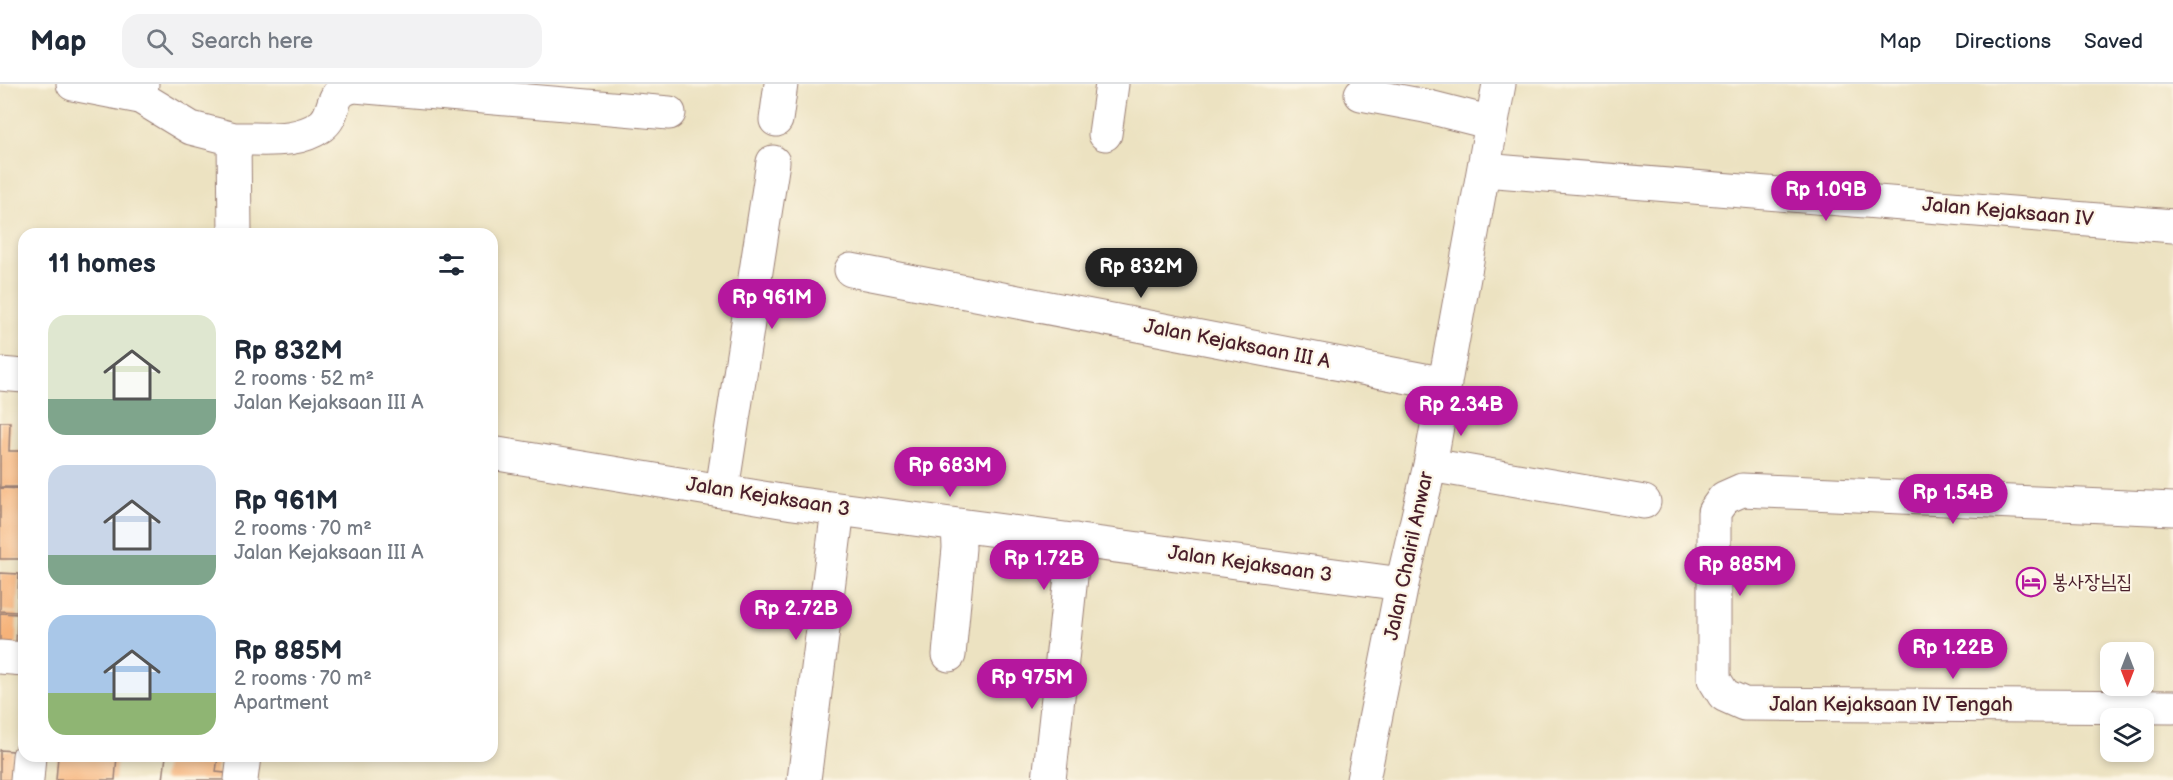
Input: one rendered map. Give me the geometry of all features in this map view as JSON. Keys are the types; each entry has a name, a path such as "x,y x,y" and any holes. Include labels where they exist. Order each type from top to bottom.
{"street":[{"path":"73,84 141,91 191,128 234,139 294,138 311,131 323,125 336,96 343,88 355,86 669,113"},
{"path":"776,120 781,84"},
{"path":"1106,134 1112,84"},
{"name":"Jalan Chairil Anwar","path":"1363,780 1402,584 1430,465 1499,84"},
{"path":"1360,94 1425,106 1492,123"},
{"path":"234,139 235,228"},
{"path":"722,490 772,162"},
{"name":"Jalan Kejaksaan IV","path":"1484,170 2173,226"},
{"name":"Jalan Kejaksaan III A","path":"851,270 1445,384"},
{"path":"0,374 18,376"},
{"name":"Jalan Kejaksaan 3","path":"498,454 838,509 1402,584"},
{"path":"1430,465 1644,502"},
{"name":"Jalan Kejaksaan IV Tengah","path":"2173,509 1742,490 1724,498 1714,512 1714,679 1724,695 1744,704 2173,707"},
{"path":"804,780 838,509"},
{"path":"949,655 959,549 958,525"},
{"path":"1049,780 1075,540"},
{"path":"0,657 18,658"},
{"path":"27,780 28,762"},
{"path":"241,780 243,762"}],"building":[{"path":"0,422 10,422 9,451 18,451 18,487 0,487"},
{"path":"0,488 18,489 18,559 0,559"},
{"path":"0,573 18,574 17,612 0,611"},
{"path":"0,613 17,614 16,646 0,646"},
{"path":"0,750 13,751 12,780 0,780"},
{"path":"58,762 116,762 115,780 56,780"},
{"path":"165,762 217,762 216,772 234,774 233,780 163,780"}],"place":[{"name":"봉사장님집","path":"2031,582"}]}
